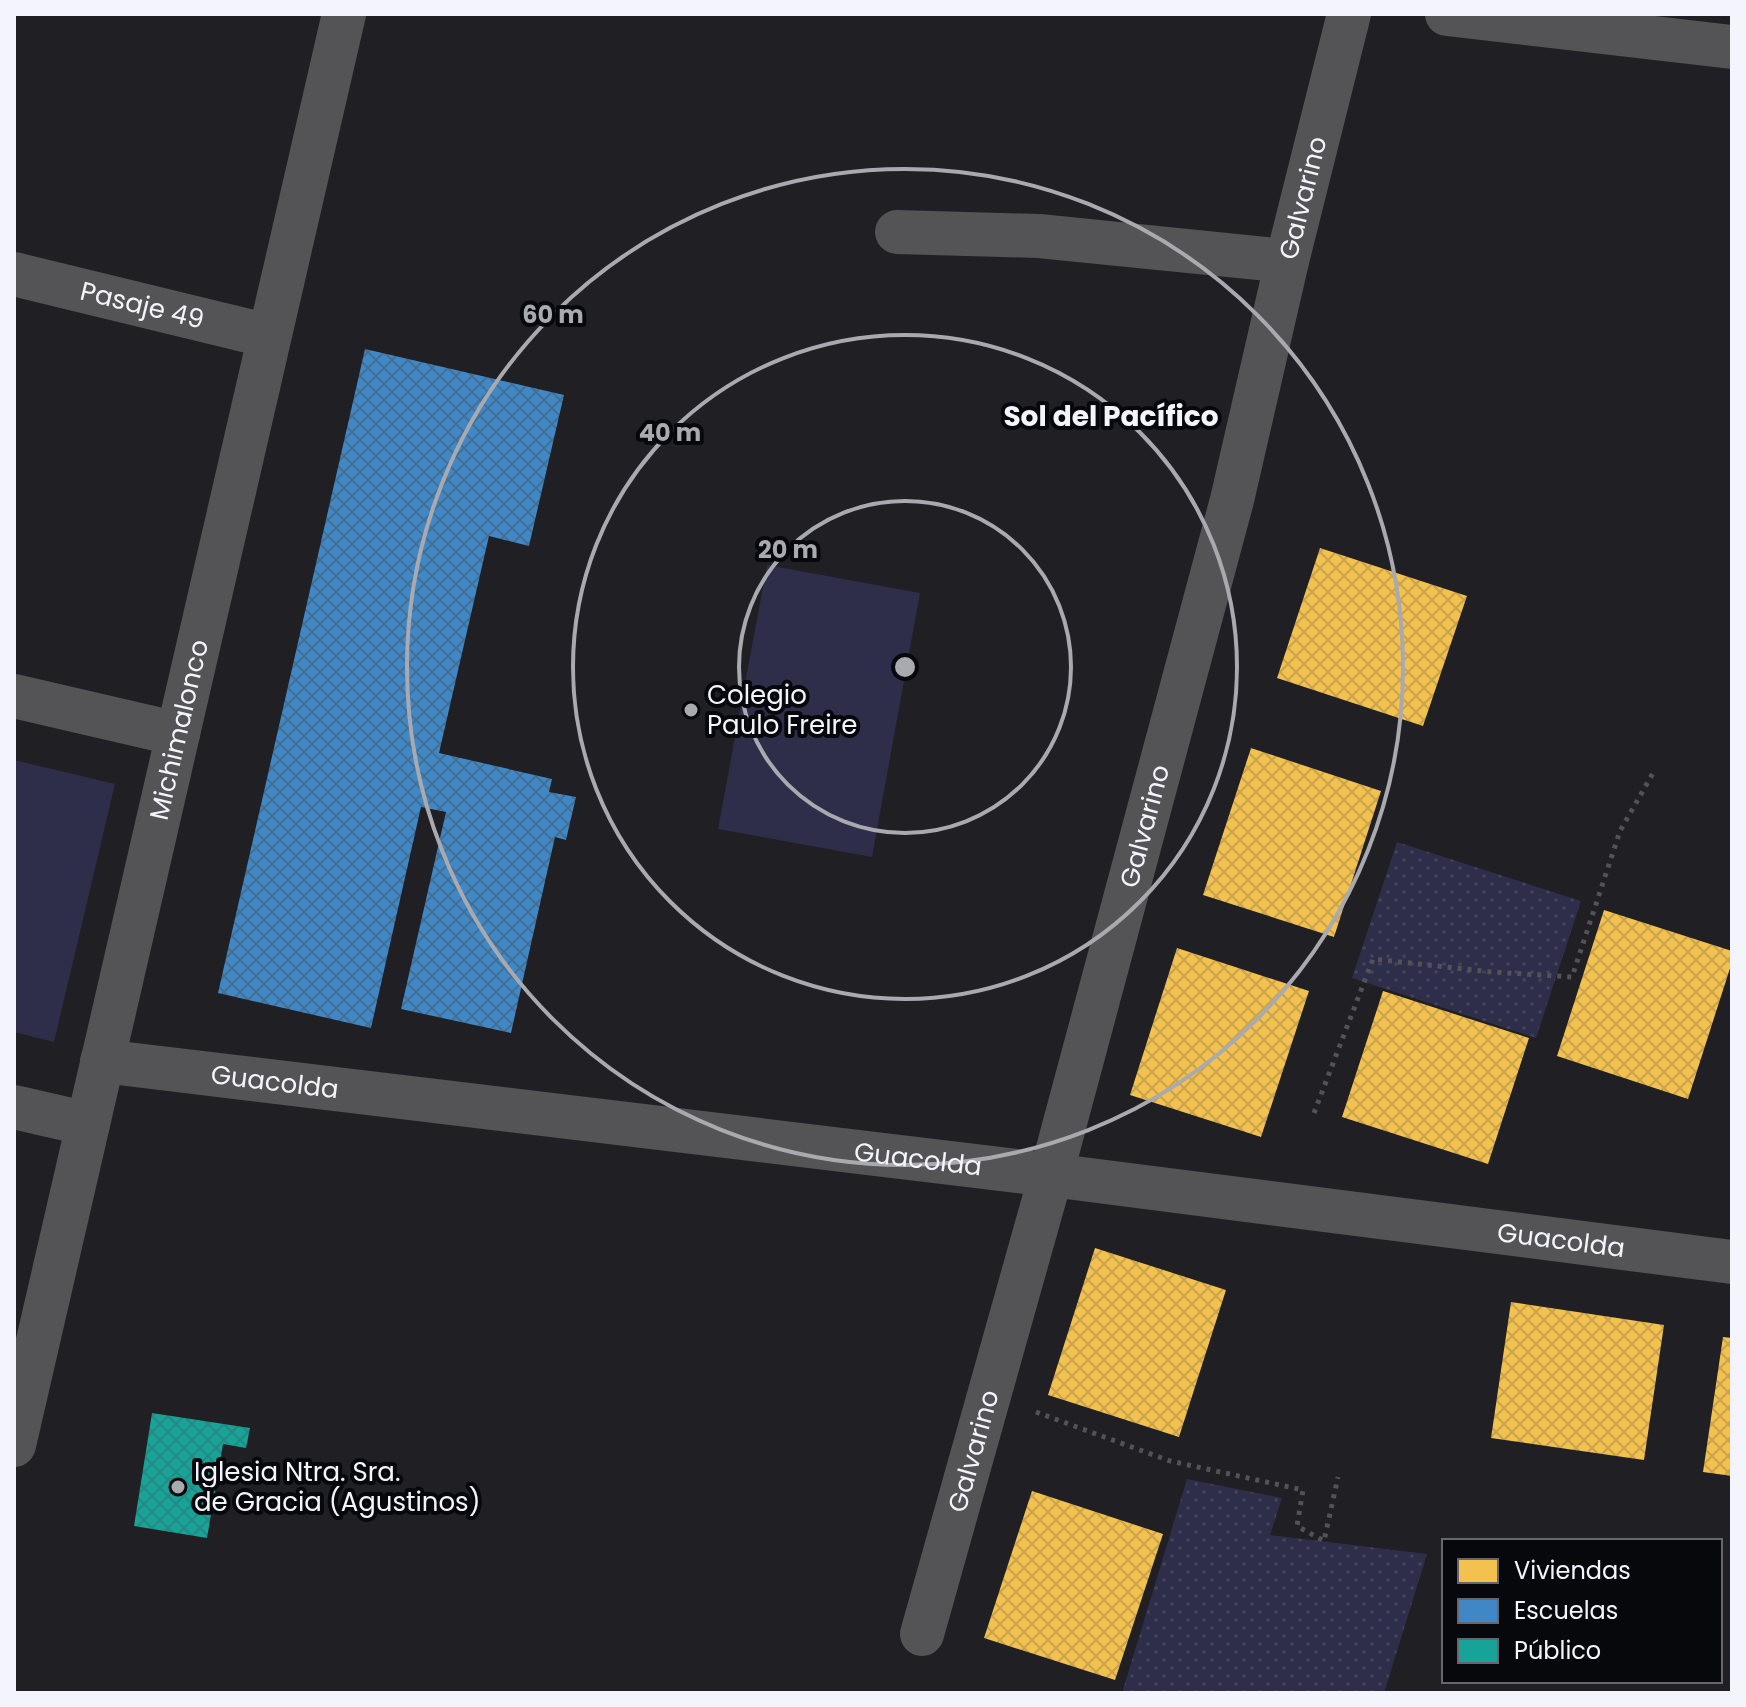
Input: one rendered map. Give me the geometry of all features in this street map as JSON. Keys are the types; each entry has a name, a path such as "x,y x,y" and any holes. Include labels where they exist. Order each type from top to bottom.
{"street":[{"name":"Michimalonco","path":"14,1445 344,14"},
{"name":"Galvarino","path":"922,1634 1051,1175 1232,500 1287,261 1349,14"},
{"path":"1447,14 1732,47"},
{"path":"897,232 1039,236 1287,261"},
{"name":"Pasaje 49","path":"14,274 269,336"},
{"path":"14,696 178,734"},
{"name":"Guacolda","path":"102,1061 1051,1175 1732,1262"},
{"path":"14,1107 88,1124"}],"path":[{"path":"1314,1113 1373,959 1572,977 1620,831 1653,773"},
{"path":"989,1395 1170,1461 1303,1490 1297,1526 1324,1541 1338,1477"}],"shaded area":[{"path":"767,565 920,593 872,857 718,829"},
{"path":"14,760 115,784 54,1042 14,1032"},
{"path":"1397,842 1581,901 1536,1038 1352,978"},
{"path":"1187,1479 1282,1498 1270,1535 1427,1554 1384,1693 1122,1693"}],"building: Viviendas":[{"path":"1320,548 1467,596 1423,726 1277,678"},
{"path":"1251,748 1381,791 1334,937 1203,895"},
{"path":"1604,910 1732,951 1732,962 1688,1099 1557,1056"},
{"path":"1177,948 1309,991 1261,1137 1130,1095"},
{"path":"1383,991 1529,1038 1488,1164 1342,1117"},
{"path":"1095,1248 1226,1290 1179,1437 1048,1395"},
{"path":"1511,1302 1664,1325 1644,1460 1491,1438"},
{"path":"1723,1337 1732,1338 1732,1476 1703,1472"},
{"path":"1032,1491 1163,1534 1115,1680 984,1638"}],"building: Escuelas":[{"path":"365,349 564,395 529,546 489,536 439,753 552,779 549,792 576,797 566,840 555,837 511,1033 401,1009 446,812 421,807 371,1028 218,993"}],"building: Público":[{"name":"Iglesia Ntra. Sra. de Gracia (Agustinos)","path":"152,1413 250,1428 246,1448 223,1444 207,1538 134,1526"}],"place":[{"name":"Colegio Paulo Freire","path":"691,710"},
{"name":"Iglesia Ntra. Sra. de Gracia (Agustinos)","path":"178,1487"}],"district":[{"name":"Sol del Pacífico","path":"1111,416"}]}
